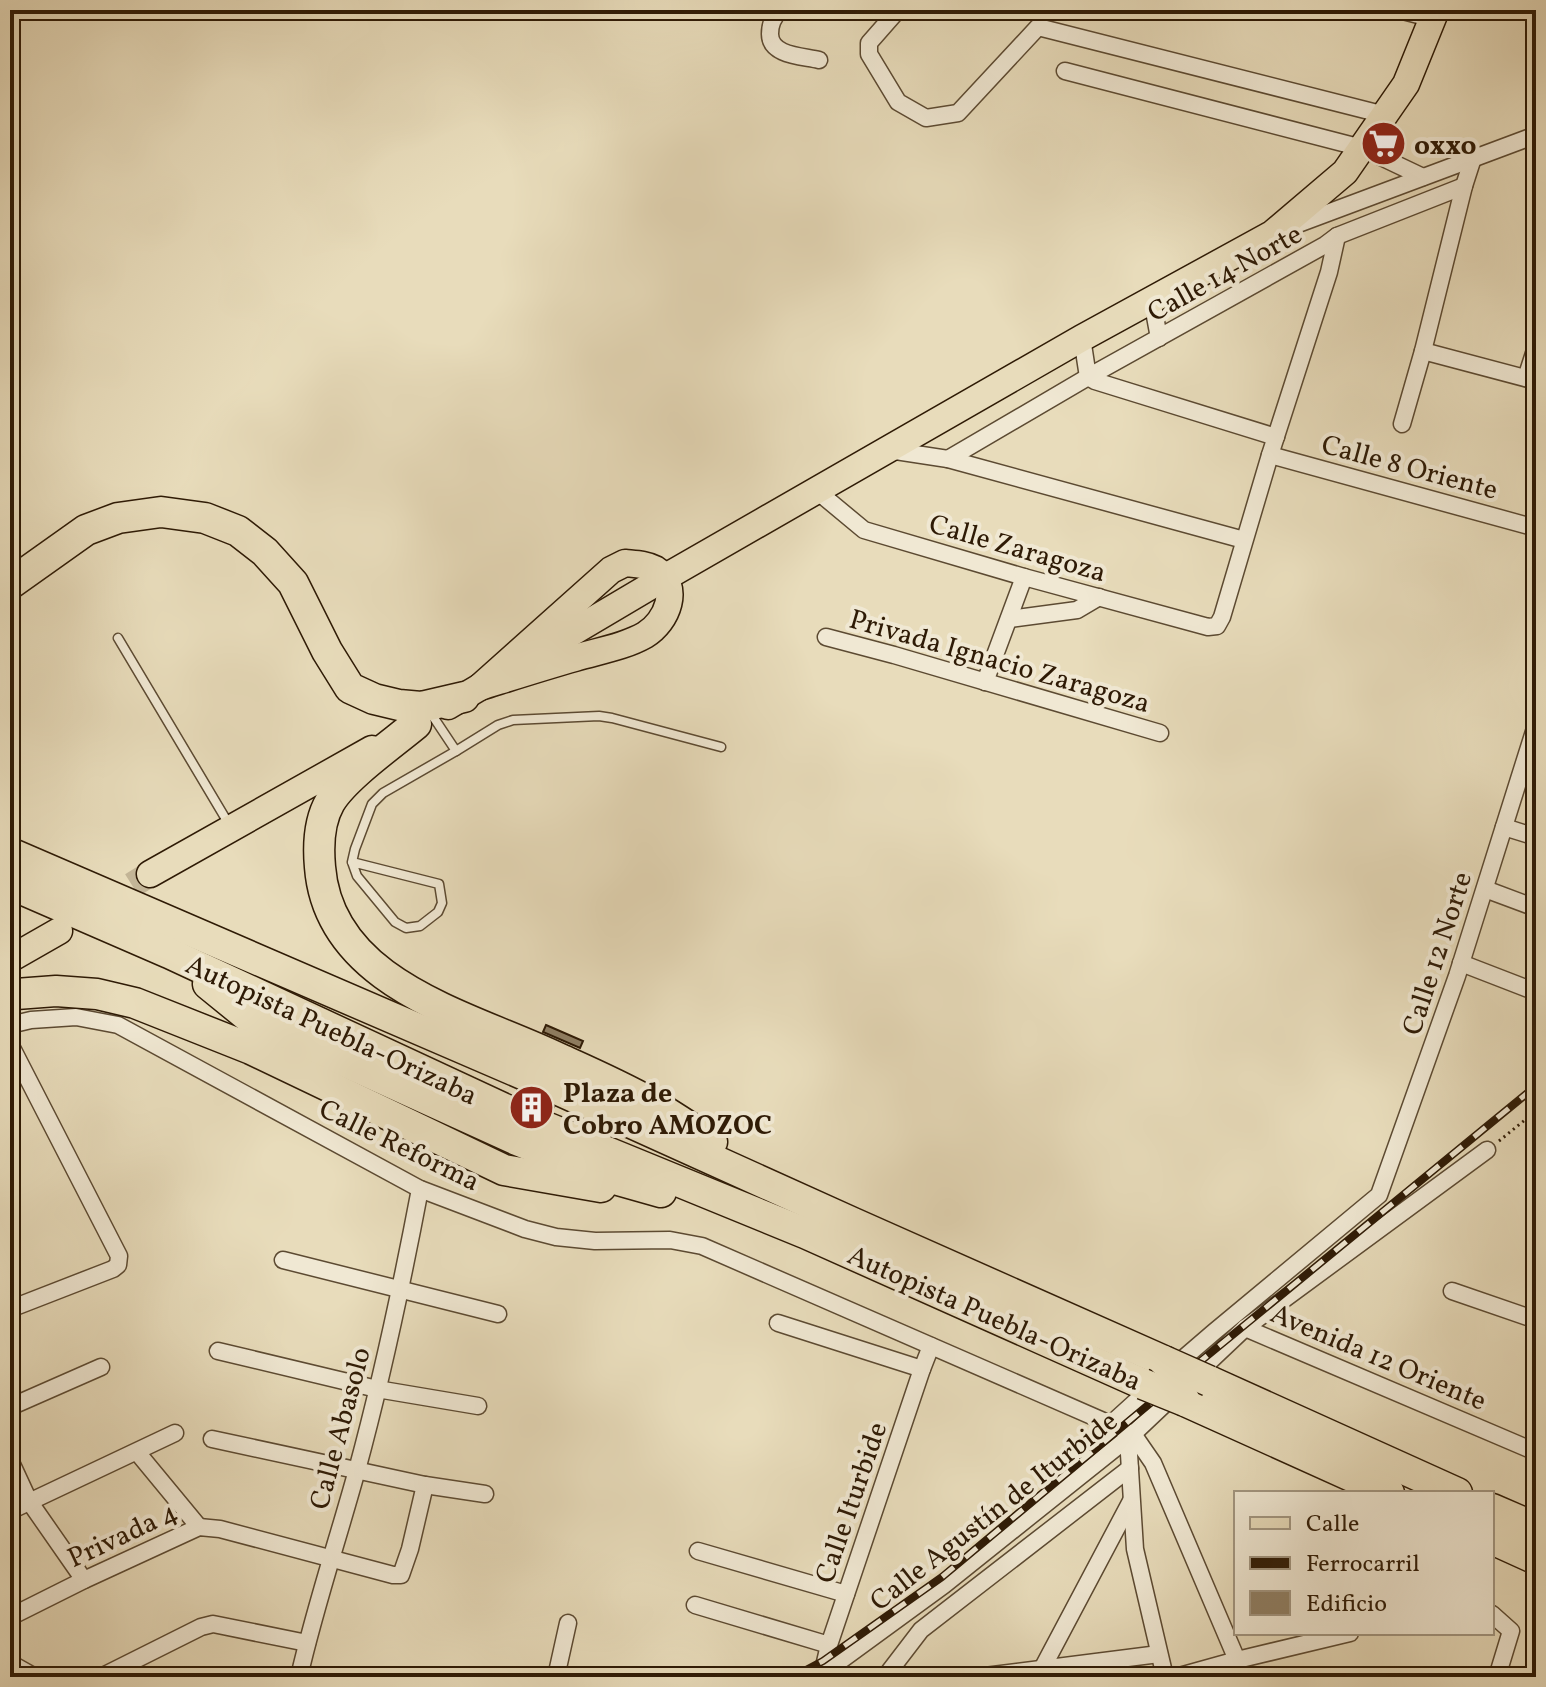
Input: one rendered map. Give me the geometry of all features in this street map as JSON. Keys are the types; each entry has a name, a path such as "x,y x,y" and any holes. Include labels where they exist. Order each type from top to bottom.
{"highway":[{"path":"10,584 86,530 118,518 161,512 205,518 238,531 265,552 293,583 327,651 350,688 374,699 421,707 472,692"},
{"path":"424,720 348,781 325,813 320,834 320,873 331,909 351,944 384,975 429,1001 554,1056 648,1102 753,1168 853,1223"},
{"name":"Autopista Puebla-Orizaba","path":"10,853 527,1075 1453,1491"},
{"name":"Autopista Puebla-Orizaba","path":"10,884 169,953 526,1119 805,1233 1385,1491"},
{"name":"Autopista Puebla-Orizaba","path":"169,953 251,1019 352,1081 510,1154 613,1190 805,1233"},
{"name":"Autopista Puebla-Orizaba","path":"250,956 275,977 403,1050 629,1147 743,1191 853,1223"},
{"path":"10,996 56,991 97,994 135,1003 251,1049 504,1170 613,1190"},
{"name":"Autopista Puebla-Orizaba","path":"251,1019 517,1140 615,1179 805,1233"},
{"path":"1494,1510 1536,1528"},
{"path":"1494,1540 1536,1559"}],"main road":[{"path":"150,874 424,720 1082,338 1272,234 1345,172 1406,84 1435,15"},
{"path":"472,692 620,645 645,634 666,613 670,595 664,578"},
{"path":"10,959 59,931"}],"street":[{"path":"780,10 772,20 769,39 775,48 784,53 819,60"},
{"path":"898,10 869,43 869,54 898,102 926,118 958,113 1038,27 1385,115"},
{"path":"1399,10 1435,15"},
{"path":"1065,71 1362,148 1423,177"},
{"path":"1272,234 1536,135"},
{"path":"1402,424 1473,158"},
{"path":"1337,236 1464,186"},
{"path":"1362,227 1370,197"},
{"name":"Calle 14 Norte","path":"948,459 1337,236"},
{"name":"Calle 14 Norte","path":"1217,626 1329,272 1337,236"},
{"path":"1152,300 1159,338"},
{"path":"1082,338 1088,377 1276,437"},
{"path":"1423,351 1531,379 1536,347"},
{"path":"887,450 948,459 1244,540"},
{"name":"Calle 8 Oriente","path":"1270,455 1536,528"},
{"name":"Calle Zaragoza","path":"817,491 864,530 1024,577 1208,627 1217,626"},
{"path":"985,682 1024,577"},
{"path":"1009,619 1077,610 1099,597"},
{"name":"Privada Ignacio Zaragoza","path":"826,637 1160,733"},
{"name":"Calle 12 Norte","path":"1111,1424 1214,1332 1379,1195 1461,963 1535,733"},
{"path":"1504,827 1536,837"},
{"path":"1485,889 1536,908"},
{"path":"1461,963 1536,992"},
{"name":"Calle Reforma","path":"10,1025 31,1020 76,1017 118,1025 420,1189 525,1229 556,1237 595,1241 670,1240 702,1246 1111,1424 1130,1436"},
{"path":"10,1044 119,1256 118,1265 113,1269 10,1309"},
{"name":"Calle Agustín de Iturbide","path":"820,1676 944,1585 1130,1436 1245,1328 1487,1150"},
{"name":"Calle Abasolo","path":"299,1677 357,1470 401,1289 420,1189"},
{"path":"283,1260 498,1314"},
{"path":"1452,1291 1536,1320"},
{"path":"778,1323 922,1369"},
{"name":"Avenida 12 Oriente","path":"1245,1328 1536,1452"},
{"name":"Calle Iturbide","path":"820,1676 931,1346"},
{"path":"218,1351 377,1389 478,1406"},
{"path":"10,1407 101,1367"},
{"path":"10,1511 175,1433"},
{"path":"1130,1436 1135,1549 1165,1677"},
{"path":"1130,1436 1153,1463 1237,1660"},
{"path":"212,1439 425,1485 485,1494"},
{"path":"137,1452 199,1527"},
{"path":"10,1460 29,1501 84,1580"},
{"path":"885,1677 921,1630 1130,1468"},
{"name":"Privada 4","path":"10,1617 199,1527 220,1529 401,1575 425,1485"},
{"path":"1042,1669 1132,1499"},
{"path":"698,1551 846,1594"},
{"path":"695,1605 829,1645"},
{"path":"1494,1616 1511,1631 1497,1677"},
{"path":"556,1677 568,1623"},
{"path":"101,1677 201,1627 213,1624 307,1643"},
{"path":"1176,1677 1342,1635"},
{"path":"977,1677 1159,1654"},
{"path":"10,1663 35,1677"}],"lane":[{"path":"118,638 232,828"},
{"path":"352,862 439,884 442,903 438,912 420,926 406,928 395,922 357,876 352,862 372,804 383,793 498,725 513,720 599,716 721,747"},
{"path":"424,720 456,751"}],"path":[{"path":"1487,1150 1536,1111"}],"building":[{"path":"546,1025 583,1041 580,1048 543,1032"},
{"path":"517,1091 554,1107 552,1110 516,1094"}],"tunnel":[{"path":"99,906 150,874"}],"railway":[{"path":"793,1677 823,1661 942,1577 1536,1086"}],"place":[{"name":"oxxo","path":"1383,144"},
{"name":"Plaza de Cobro AMOZOC","path":"532,1108"}]}
